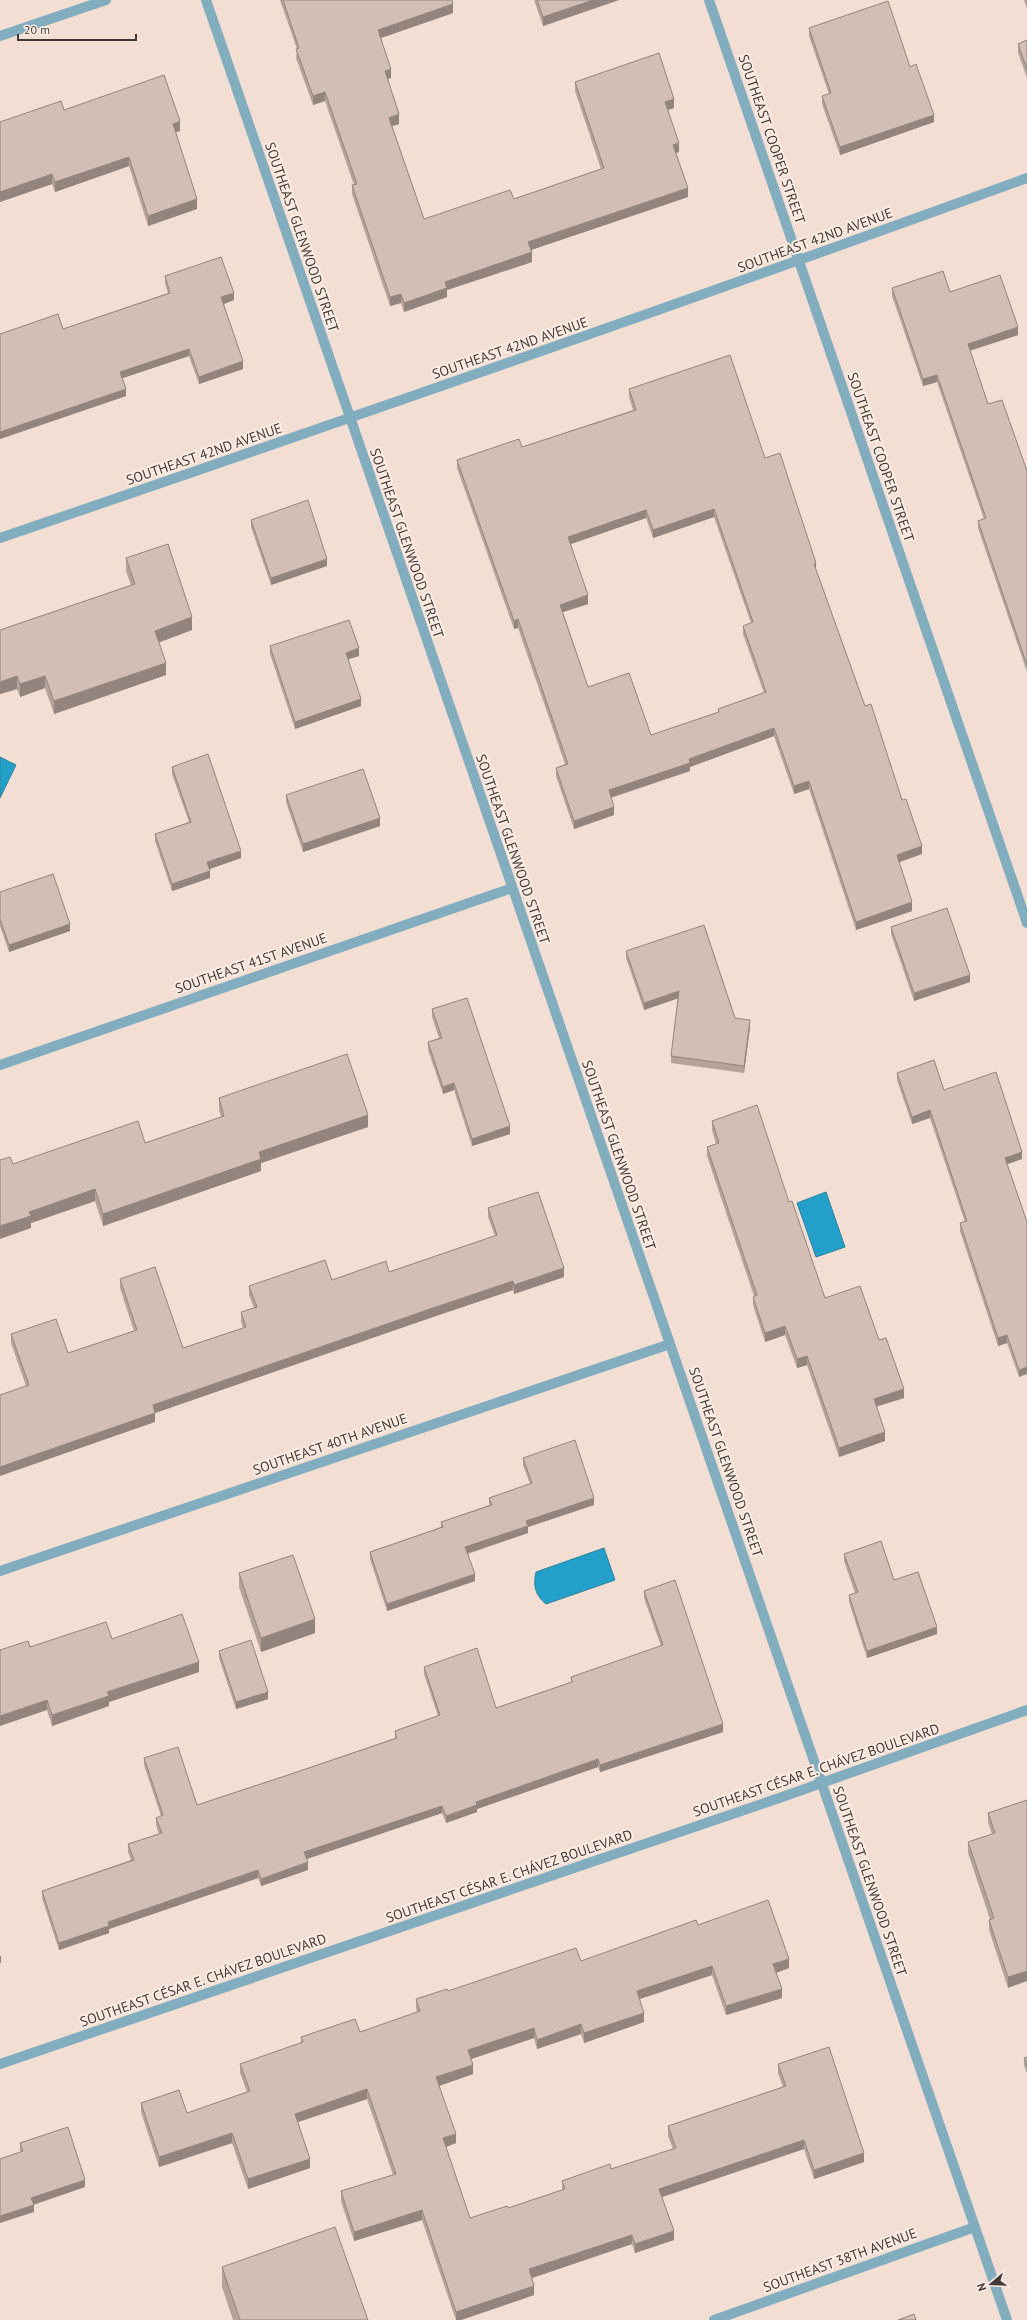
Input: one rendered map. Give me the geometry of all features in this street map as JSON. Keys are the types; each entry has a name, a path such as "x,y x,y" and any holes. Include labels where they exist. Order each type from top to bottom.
{"street":[{"path":"0,36 106,0"},
{"name":"SOUTHEAST GLENWOOD STREET","path":"206,0 349,419 1007,2320"},
{"name":"SOUTHEAST COOPER STREET","path":"709,0 1027,923"},
{"name":"SOUTHEAST 42ND AVENUE","path":"0,538 349,419 799,261 1027,178"},
{"name":"SOUTHEAST 41ST AVENUE","path":"0,1065 512,888"},
{"name":"SOUTHEAST 40TH AVENUE","path":"0,1571 670,1344"},
{"name":"SOUTHEAST CÉSAR E. CHÁVEZ BOULEVARD","path":"0,2064 822,1783 1027,1710"},
{"name":"SOUTHEAST 38TH AVENUE","path":"714,2320 974,2227"}],"water":[{"path":"0,757 16,765 0,798"},
{"path":"826,1192 845,1247 816,1257 797,1203"},
{"path":"604,1548 615,1580 546,1604 542,1601 537,1594 535,1586 536,1572"}],"building":[{"path":"283,0 452,0 453,4 378,30 391,69 385,71 399,114 389,118 424,219 510,190 514,199 604,168 575,82 659,53 674,99 665,102 679,143 673,145 688,188 528,242 532,252 445,282 447,288 404,303 401,294 390,297 352,185 357,184 325,92 313,96 296,49 299,48"},
{"path":"537,0 593,0 543,17"},
{"path":"888,1 910,67 916,64 934,115 840,147 822,96 831,93 809,28"},
{"path":"1027,40 1027,69 1018,44"},
{"path":"164,75 180,121 173,124 197,199 148,216 129,157 55,182 52,174 0,192 0,122 61,101 64,110"},
{"path":"221,257 234,293 221,297 243,361 199,377 189,349 120,372 126,389 0,432 0,334 58,314 63,329 170,293 165,276"},
{"path":"943,271 950,292 1000,275 1018,327 968,344 988,404 1002,400 1027,471 1027,665 978,521 986,518 937,375 923,379 892,288"},
{"path":"730,355 765,458 780,453 816,563 814,564 865,706 871,704 902,800 906,799 922,846 897,855 912,902 856,922 809,781 794,786 774,728 689,759 690,763 609,790 614,807 574,821 556,768 568,764 518,619 514,621 457,460 519,439 522,447 636,410 629,389","holes":["714,509 753,622 743,626 766,692 718,709 719,712 651,735 629,673 588,687 560,605 588,595 568,537 646,510 653,530"]},
{"path":"308,500 327,559 271,578 251,520"},
{"path":"168,544 192,617 155,631 166,663 54,701 45,676 20,684 17,676 0,682 0,630 135,584 126,558"},
{"path":"349,620 359,648 346,653 361,699 295,722 270,646"},
{"path":"208,754 241,851 207,862 210,871 172,884 155,834 191,822 172,767"},
{"path":"363,769 380,818 303,844 286,795"},
{"path":"53,874 70,924 9,945 0,919 0,892"},
{"path":"947,908 970,975 914,993 891,927"},
{"path":"704,925 735,1018 750,1020 744,1066 671,1056 679,991 644,1003 626,951"},
{"path":"467,998 510,1126 472,1139 454,1083 443,1087 428,1042 442,1038 432,1009"},
{"path":"347,1054 368,1115 259,1152 261,1159 103,1214 95,1189 29,1212 31,1216 0,1226 0,1160 10,1157 13,1164 138,1121 145,1143 224,1116 219,1098"},
{"path":"934,1060 944,1090 996,1072 1022,1152 1005,1158 1027,1222 1027,1367 1019,1370 1007,1335 998,1338 960,1223 967,1221 930,1110 912,1117 897,1073"},
{"path":"757,1105 789,1202 792,1201 825,1298 860,1286 879,1340 886,1338 904,1389 874,1399 885,1432 839,1448 807,1356 797,1359 785,1326 765,1333 753,1297 757,1295 707,1147 719,1143 712,1121"},
{"path":"538,1192 564,1268 514,1285 513,1281 153,1405 155,1413 0,1467 0,1395 29,1385 11,1334 56,1319 68,1353 137,1330 120,1279 155,1267 183,1348 246,1327 241,1312 257,1307 249,1286 325,1260 332,1280 386,1261 389,1272 497,1235 488,1208"},
{"path":"575,1440 594,1498 526,1521 528,1526 465,1547 475,1574 387,1604 370,1552 443,1527 441,1522 492,1505 489,1498 532,1483 523,1458"},
{"path":"881,1541 894,1580 918,1572 937,1627 867,1651 849,1595 858,1592 844,1554"},
{"path":"293,1555 315,1619 261,1638 239,1573"},
{"path":"675,1580 723,1724 600,1765 598,1759 476,1802 477,1805 446,1816 442,1806 304,1852 308,1862 261,1879 258,1870 108,1922 109,1926 59,1943 42,1891 134,1860 128,1844 162,1833 156,1818 163,1815 144,1758 178,1747 197,1805 294,1773 397,1738 395,1731 440,1715 424,1667 477,1648 496,1708 572,1682 571,1677 663,1645 644,1591"},
{"path":"182,1614 199,1662 107,1692 109,1696 52,1715 47,1700 0,1716 0,1650 28,1641 30,1647 106,1622 112,1639"},
{"path":"251,1640 268,1692 236,1702 219,1651"},
{"path":"1027,1800 1027,1971 1008,1977 989,1920 994,1918 968,1842 995,1833 988,1813"},
{"path":"768,1900 789,1959 773,1964 782,1989 726,2006 712,1966 637,1991 644,2013 584,2033 581,2024 537,2040 534,2028 468,2050 473,2065 436,2077 456,2134 443,2138 470,2218 507,2206 508,2208 565,2189 562,2181 610,2164 611,2169 676,2148 668,2126 786,2086 778,2064 829,2047 864,2153 814,2170 804,2140 659,2189 674,2231 635,2244 632,2235 529,2269 534,2286 456,2312 422,2210 354,2232 341,2191 396,2174 367,2089 295,2114 310,2159 248,2179 232,2133 159,2157 141,2103 179,2090 187,2113 250,2091 240,2064 303,2042 301,2037 355,2019 360,2032 420,2011 416,1999 447,1989 448,1991 576,1948 581,1961 696,1920 698,1925"},
{"path":"1027,2057 1027,2067 1024,2058"},
{"path":"68,2127 85,2180 31,2198 34,2205 0,2216 0,2159 23,2151 20,2143"},
{"path":"335,2227 368,2320 240,2320 222,2267"},
{"path":"914,2314 916,2320 898,2320"}]}
